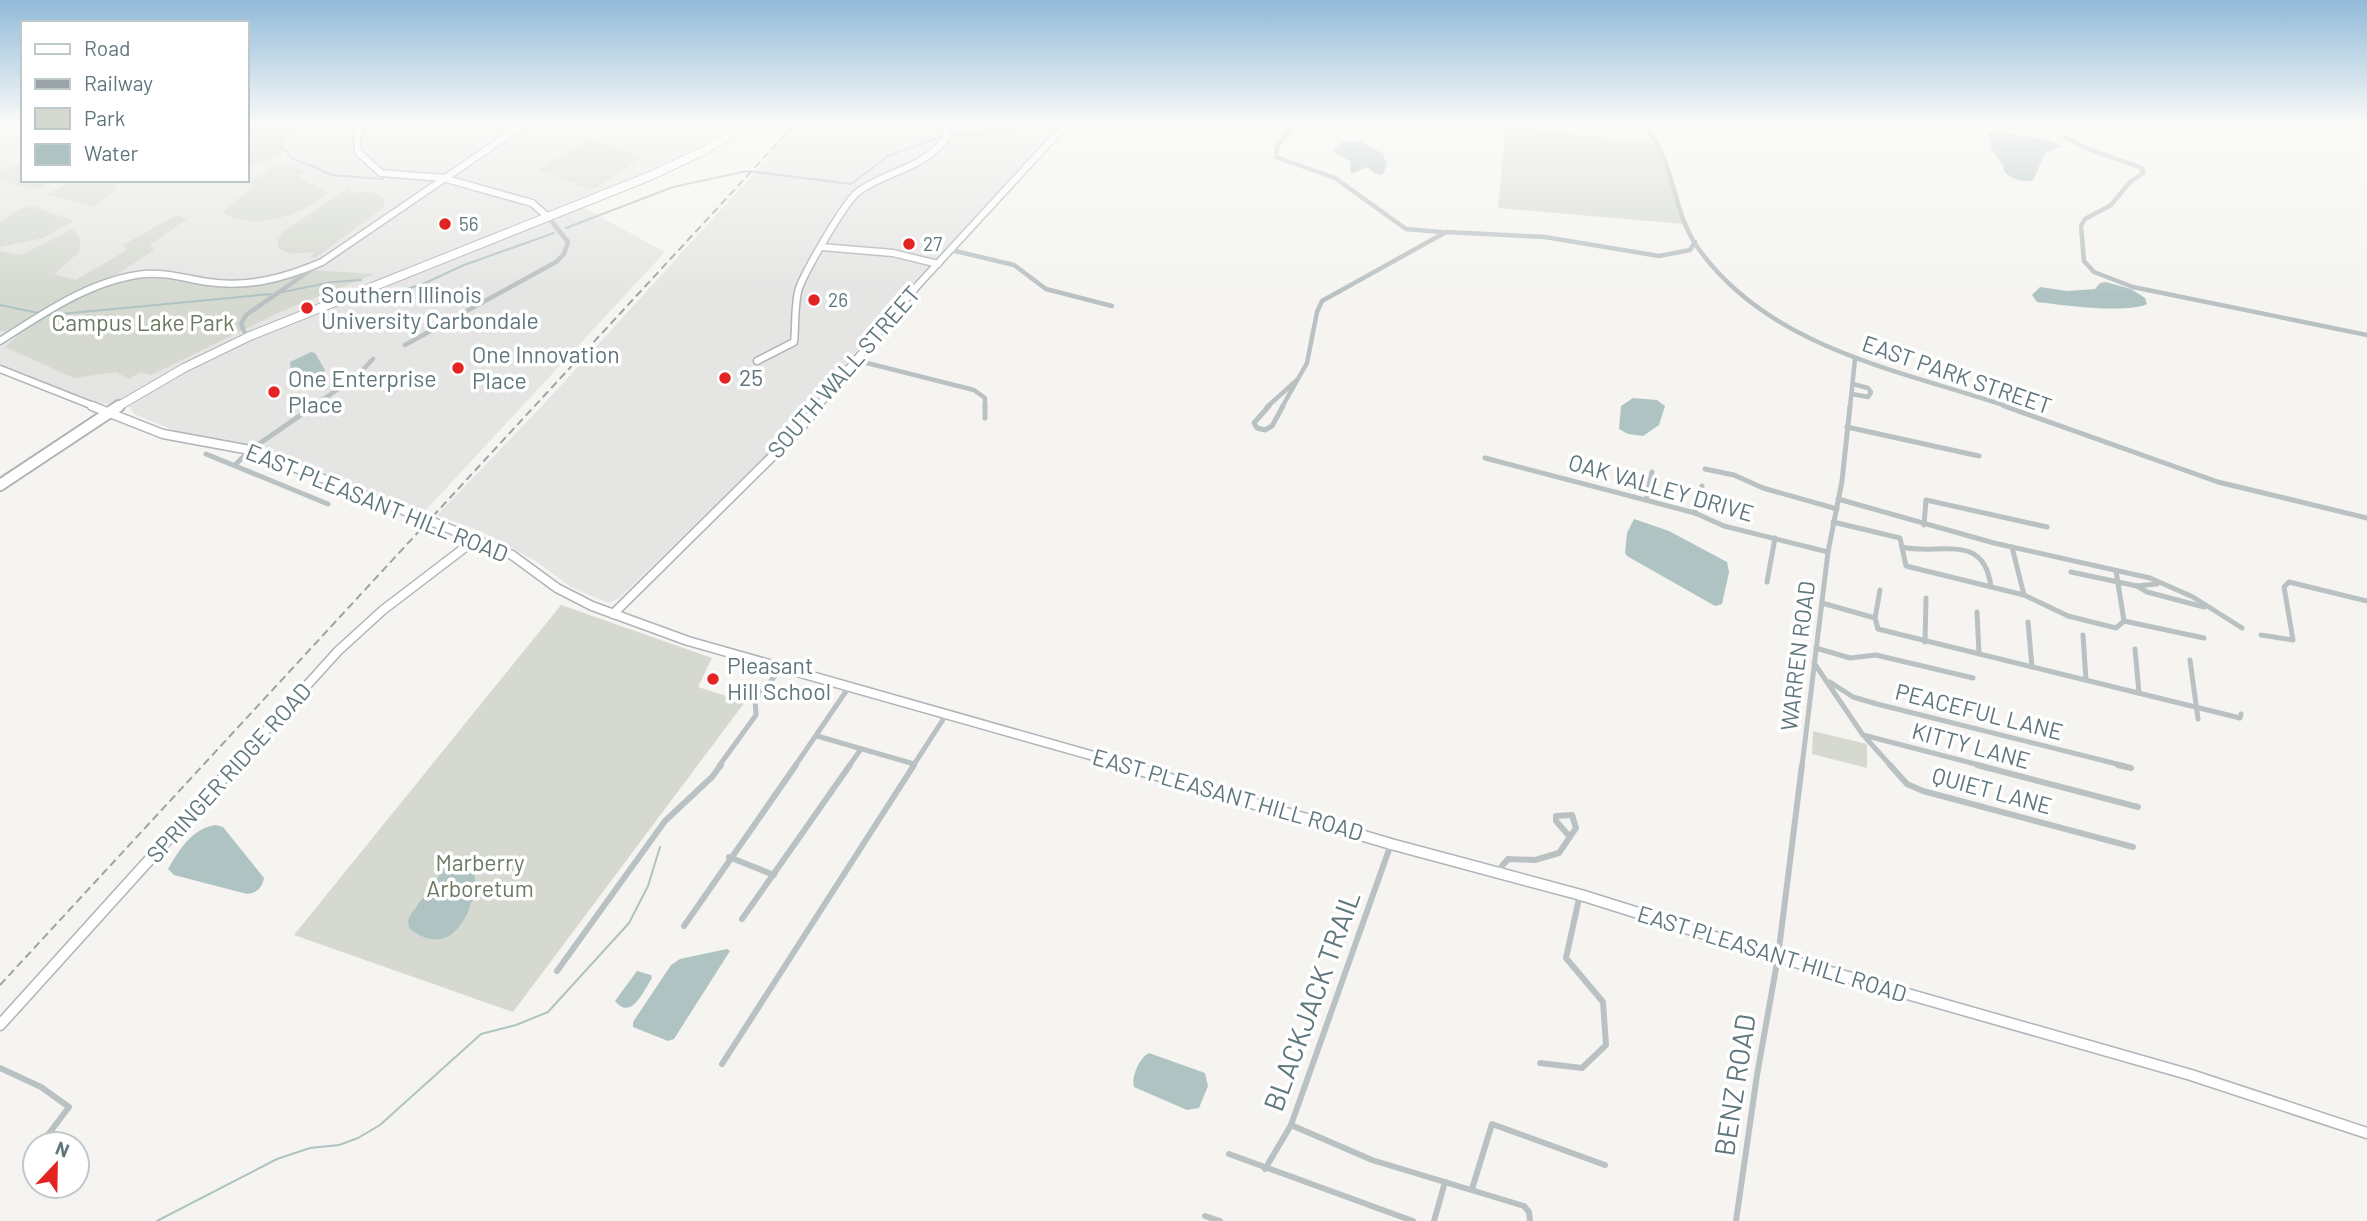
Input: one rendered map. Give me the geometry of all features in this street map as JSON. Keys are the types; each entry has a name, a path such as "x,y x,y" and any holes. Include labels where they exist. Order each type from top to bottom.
{"highway":[{"path":"0,485 108,413 247,338 640,180"}],"street":[{"path":"247,338 241,324 246,315 440,180"},
{"path":"405,345 556,262 567,247 568,242 564,236 532,203 450,180"},
{"path":"757,361 794,342 799,289 821,247 857,192 883,180"},
{"name":"SOUTH WALL STREET","path":"613,614 798,431 855,360 1015,180"},
{"path":"1338,180 1406,229 1545,237 1659,256 1690,250 1695,242"},
{"name":"EAST PARK STREET","path":"1672,180 1695,242 1731,283 1760,307 1817,344 1855,359 1984,399 2220,483 2367,518"},
{"path":"2133,180 2110,205 2085,219 2081,226 2084,261 2094,272 2133,286 2367,335"},
{"path":"1297,380 1258,416 1254,423 1257,428 1265,430 1272,426 1307,363 1317,312 1325,298 1446,232"},
{"path":"821,247 893,253 938,264"},
{"path":"951,250 1014,265 1045,289 1112,306"},
{"path":"0,341 92,289 132,276 170,274 203,281 245,284 295,273 322,262"},
{"path":"236,464 250,450 356,377 373,359"},
{"name":"WARREN ROAD","path":"1778,957 1828,552 1837,509 1855,359"},
{"path":"855,360 978,392 985,398 985,418"},
{"name":"EAST PLEASANT HILL ROAD","path":"0,369 163,434 250,450 413,514 512,555 569,595 688,641 1085,753 1391,844 1580,894 1778,957 2191,1075 2367,1133"},
{"path":"1852,394 1868,397 1871,392 1868,388 1853,384"},
{"path":"1847,427 1979,456"},
{"path":"206,454 236,464 328,504"},
{"name":"OAK VALLEY DRIVE","path":"1485,458 1695,513 1724,526 1828,552"},
{"path":"1705,469 1730,473 1763,488 1837,509"},
{"path":"1646,500 1652,472"},
{"path":"1695,513 1702,486"},
{"path":"1838,499 1924,525 2150,578 2193,597 2242,628"},
{"path":"1924,525 1926,500 2047,527"},
{"path":"1833,522 1900,538 1906,566 2024,595 2054,611 2101,625 2116,628 2124,621"},
{"path":"1767,582 1775,538"},
{"name":"SPRINGER RIDGE ROAD","path":"0,1025 338,651 383,610 476,539"},
{"path":"1902,547 1924,551 1934,547 1975,554 1982,558 1989,568 1991,587"},
{"path":"2012,547 2024,595"},
{"path":"2071,572 2137,586 2159,584"},
{"path":"2116,572 2124,621"},
{"path":"2261,635 2293,640 2284,584 2296,583 2367,601"},
{"path":"2137,586 2147,592 2208,608"},
{"path":"1880,590 1875,618 1878,629 2196,705 2240,718 2241,714"},
{"path":"1925,642 1926,598"},
{"path":"1822,603 1875,618"},
{"path":"1977,612 1979,654"},
{"path":"2124,621 2204,638"},
{"path":"2028,622 2032,667"},
{"path":"2082,635 2086,680"},
{"path":"1816,648 1850,658 1876,655 1973,678"},
{"path":"2136,649 2140,692"},
{"path":"2190,660 2198,719"},
{"path":"1814,662 1863,735"},
{"path":"557,971 665,821 712,777 756,715 755,699 782,668"},
{"name":"PEACEFUL LANE","path":"1824,678 1853,697 2131,768"},
{"path":"684,926 729,857 817,737 849,687"},
{"path":"722,1064 946,715"},
{"name":"KITTY LANE","path":"1863,735 2138,807"},
{"name":"QUIET LANE","path":"1863,735 1907,784 1923,791 2133,847"},
{"path":"817,737 915,764"},
{"path":"742,919 861,749"},
{"path":"1496,873 1508,859 1535,860 1559,853 1565,848 1569,836"},
{"name":"BLACKJACK TRAIL","path":"1265,1169 1291,1125 1391,844"},
{"path":"729,857 774,875"},
{"path":"1540,1063 1582,1068 1606,1045 1603,1002 1566,958 1580,894"},
{"name":"BENZ ROAD","path":"1736,1221 1755,1085 1778,957"},
{"path":"0,1068 41,1087 69,1107 52,1130"},
{"path":"1472,1189 1492,1124 1605,1166"},
{"path":"1291,1125 1353,1153 1524,1206 1529,1212 1530,1221"},
{"path":"1229,1154 1413,1221"},
{"path":"1434,1221 1445,1182"},
{"path":"1205,1216 1220,1221"}],"shaded area":[{"name":"Southern Illinois University Carbondale","path":"0,180 625,180 573,202 665,252 425,511 264,449 178,432 134,414 129,407 98,403 0,364"},
{"name":"Southern Illinois University Carbondale","path":"748,180 1010,180 898,299 804,417 752,471 618,599 608,603 571,587 537,562 485,533 437,515 542,406"}],"green space":[{"path":"0,180 47,182 42,187 26,190 27,187"},
{"path":"254,180 304,180 328,192 292,214 264,221 249,221 222,213 254,186 248,184"},
{"path":"565,180 607,180 592,190"},
{"path":"1501,180 1672,180 1685,224 1498,208"},
{"path":"70,182 118,182 114,191 94,207 56,196 50,197 48,194"},
{"path":"347,189 351,190 347,194 372,192 380,196 384,200 383,208 315,258 310,257 315,252 290,254 278,248 278,240 284,231"},
{"path":"39,205 37,208 74,221 43,238 0,247 0,222 19,209"},
{"name":"Campus Lake Park","path":"177,215 187,219 150,245 154,250 110,279 141,274 226,284 310,270 374,274 280,312 151,375 140,372 129,379 116,372 74,378 5,347 26,329 0,331 0,251 21,255 72,229 81,238 79,252 54,274 76,280 127,250 123,245"},
{"name":"Marberry Arboretum","path":"561,605 712,658 698,687 745,702 513,1012 294,935"},
{"path":"1813,731 1867,744 1867,768 1812,754"}],"water":[{"path":"2106,282 2131,289 2145,298 2147,304 2124,308 2093,308 2037,302 2032,295 2040,287 2068,291 2095,289 2100,283"},
{"path":"311,352 315,353 325,370 323,375 307,380 291,374 290,362"},
{"path":"1633,398 1657,400 1665,406 1659,425 1643,436 1628,434 1619,429 1621,406"},
{"path":"1634,519 1669,531 1727,562 1729,572 1722,604 1715,606 1627,556 1627,533"},
{"path":"216,825 223,827 264,878 256,891 247,894 174,875 168,869 193,835"},
{"path":"458,857 470,859 474,869 472,900 466,916 456,930 444,938 428,938 409,928 408,921 446,866"},
{"path":"727,949 730,951 674,1039 668,1041 633,1027 633,1022 671,965 680,959"},
{"path":"637,971 651,975 652,978 641,997 626,1008 615,1001"},
{"path":"1149,1053 1205,1073 1208,1086 1199,1108 1187,1110 1134,1087 1137,1067"}],"waterway":[{"path":"566,228 673,187 705,180"},
{"path":"819,180 851,184 856,180"},
{"path":"384,289 397,292 423,284 464,265 554,233"},
{"path":"283,292 332,282 361,280"},
{"path":"50,315 271,294"},
{"path":"0,305 38,313"},
{"path":"157,1221 277,1159 310,1148 339,1145 358,1138 380,1125 481,1034 516,1025 548,1012 629,923 648,886 660,847"}],"railway":[{"path":"0,985 743,180"}],"place":[{"name":"56","path":"445,224"},
{"name":"27","path":"909,244"},
{"name":"26","path":"814,300"},
{"name":"Southern Illinois University Carbondale","path":"307,308"},
{"name":"One Innovation Place","path":"458,368"},
{"name":"25","path":"725,378"},
{"name":"One Enterprise Place","path":"274,392"},
{"name":"Pleasant Hill School","path":"713,679"}]}
